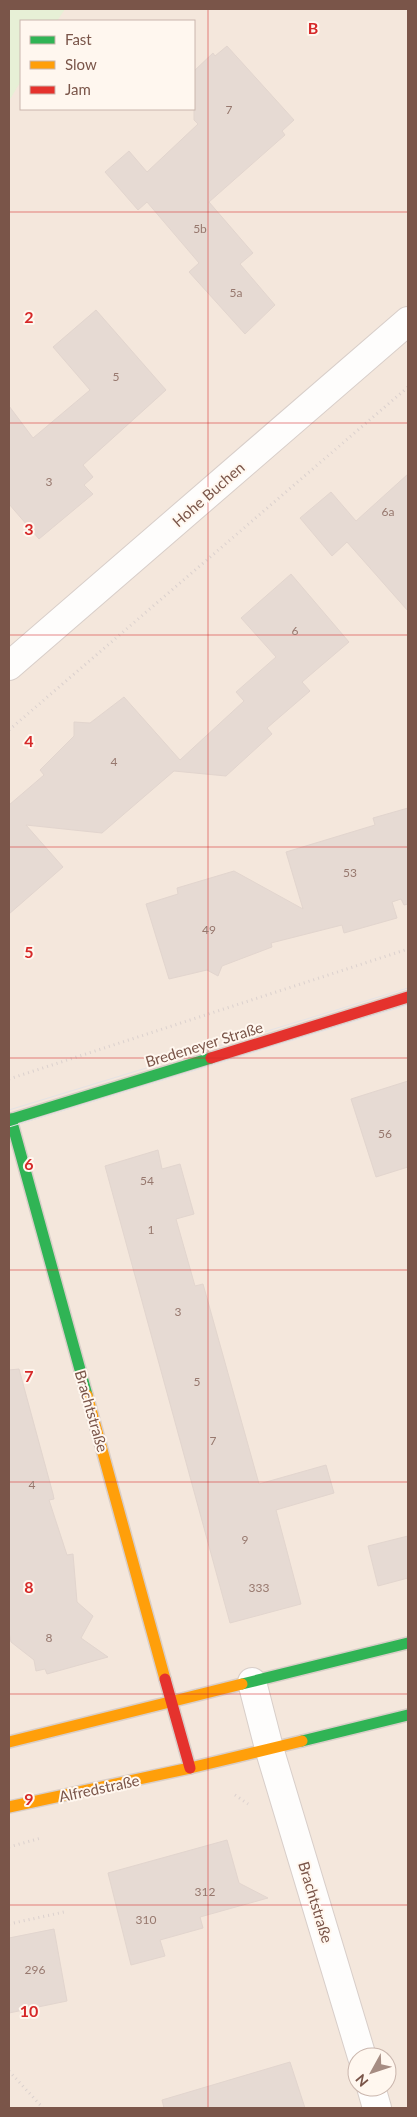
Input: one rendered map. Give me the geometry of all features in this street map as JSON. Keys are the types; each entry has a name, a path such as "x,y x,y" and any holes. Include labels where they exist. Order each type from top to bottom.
{"street":[{"name":"Hohe Buchen","path":"9,666 408,321"},
{"name":"Bredeneyer Straße","path":"10,1119 408,997"},
{"name":"Brachtstraße","path":"10,1119 173,1703"},
{"path":"9,1742 173,1703 408,1643"},
{"path":"252,1682 269,1748"},
{"path":"173,1703 190,1768"},
{"name":"Alfredstraße","path":"9,1807 190,1768 408,1715"},
{"name":"Brachtstraße","path":"269,1748 359,2047"}],"path":[{"path":"9,730 408,387"},
{"path":"9,1079 408,949"},
{"path":"227,1797 237,1795 251,1807"},
{"path":"9,1847 48,1837"},
{"path":"9,1924 64,1912"},
{"path":"9,2071 43,2108"}],"shaded area":[{"path":"61,9 408,9 408,2108 9,2108 9,97 20,78 20,110 195,110 195,20 55,20"}],"green space":[{"path":"9,9 65,9 58,20 20,20 20,83 9,101"}],"building":[{"path":"227,46 294,120 282,131 285,135 209,202 253,253 240,264 275,305 245,334 189,272 199,263 147,202 138,210 105,172 129,151 147,172 198,124 194,120 195,70 213,53 215,56"},
{"path":"96,310 166,390 83,465 93,477 84,485 93,494 39,539 9,504 9,406 33,438 90,390 53,347"},
{"path":"408,474 408,611 347,542 332,556 300,518 331,492 356,521"},
{"path":"291,574 349,642 302,682 310,691 267,728 272,734 226,776 174,771 102,833 26,825 63,867 9,914 9,805 44,775 40,770 74,736 74,722 90,723 124,697 180,760 244,701 236,692 276,657 241,618"},
{"path":"408,808 408,904 404,905 401,899 392,902 397,918 344,933 342,925 271,943 272,947 222,966 218,976 207,970 169,979 146,904 178,894 177,888 234,871 303,909 286,852 375,825 373,818"},
{"path":"408,1081 408,1167 376,1177 351,1099"},
{"path":"158,1150 162,1169 180,1164 194,1214 176,1219 195,1286 203,1284 259,1484 326,1465 334,1493 276,1510 301,1604 230,1623 105,1166"},
{"path":"19,1369 53,1494 54,1499 49,1500 67,1555 73,1554 77,1602 93,1616 81,1638 108,1657 47,1674 45,1669 36,1671 34,1660 11,1642 9,1632 9,1370"},
{"path":"408,1536 408,1578 378,1586 368,1546"},
{"path":"227,1840 239,1883 268,1898 200,1917 203,1928 160,1940 165,1956 131,1965 108,1873"},
{"path":"54,1929 67,2001 9,2013 9,1938"},
{"path":"290,2062 305,2108 164,2108 162,2100"}],"tram line":[{"path":"9,1110 408,988"},
{"path":"9,1127 408,1005"}],"traffic: fast":[{"path":"9,1120 211,1058"},
{"path":"11,1119 87,1395"},
{"path":"242,1684 408,1643"},
{"path":"302,1741 408,1715"}],"traffic: slow":[{"path":"87,1395 165,1679"},
{"path":"9,1742 242,1684"},
{"path":"9,1807 190,1768 302,1741"}],"traffic: jam":[{"path":"211,1058 408,997"},
{"path":"165,1679 190,1768"}]}
